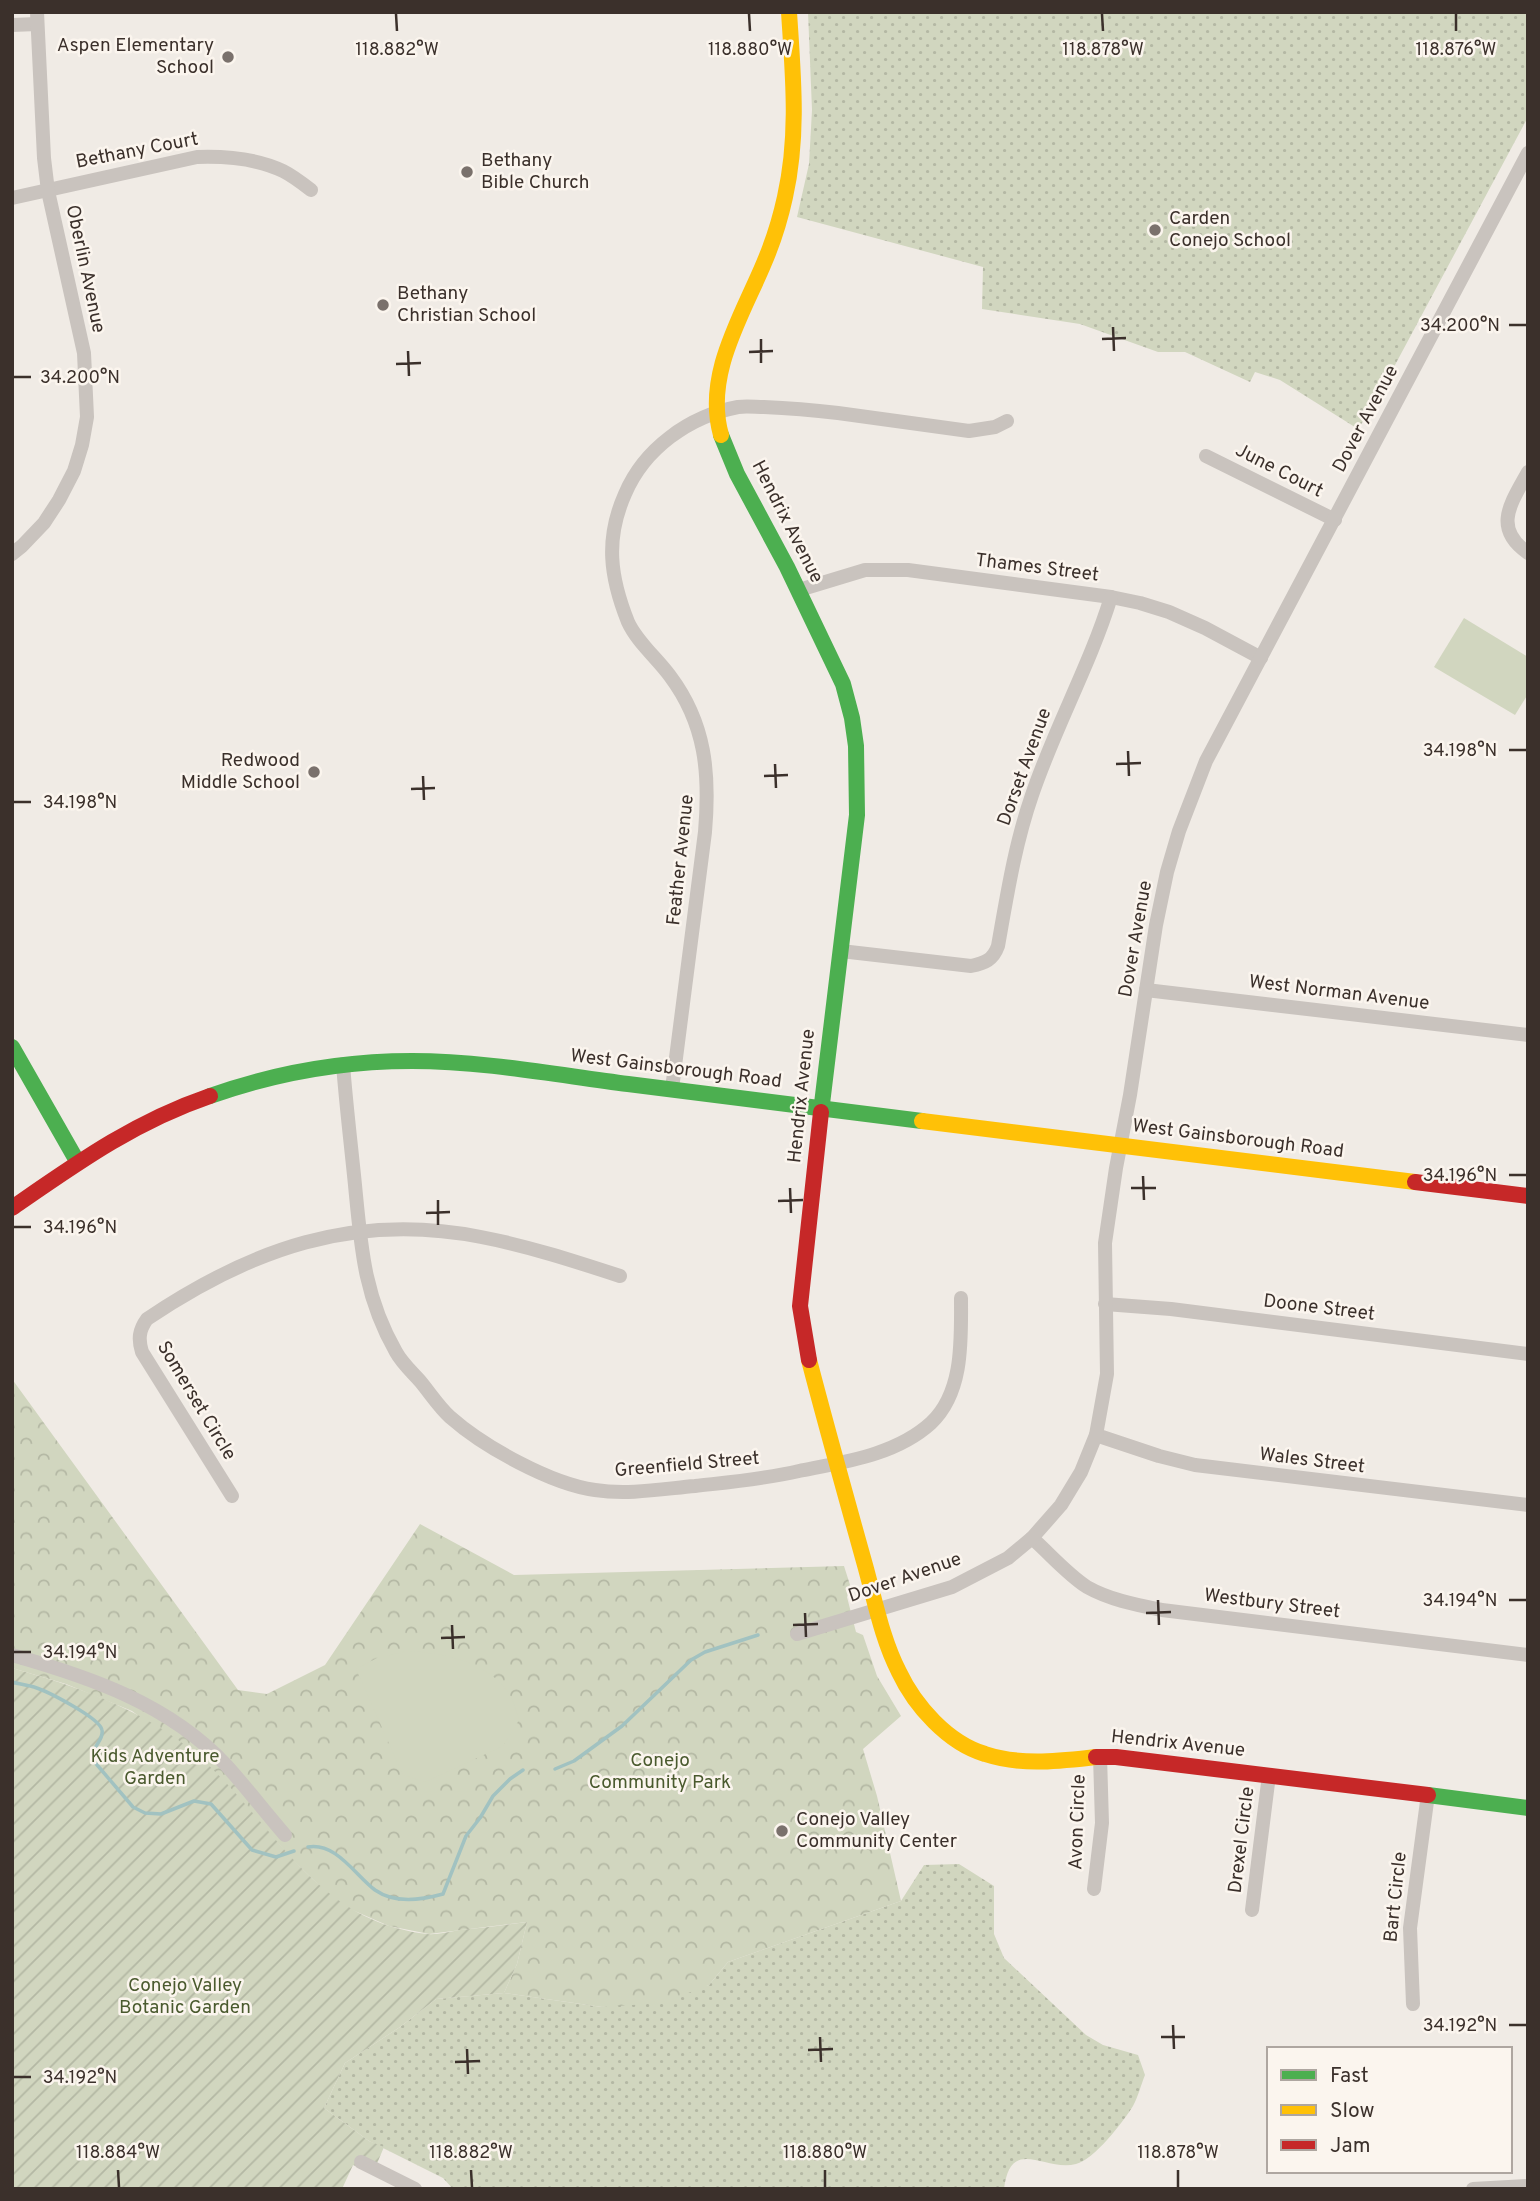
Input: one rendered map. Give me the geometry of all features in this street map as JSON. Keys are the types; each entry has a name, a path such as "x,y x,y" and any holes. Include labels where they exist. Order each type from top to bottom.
{"street":[{"name":"Hendrix Avenue","path":"789,12 795,113 789,170 773,241 729,344 717,414 724,446 799,590 837,670 849,703 855,735 859,783 800,1306 808,1354 836,1464 886,1639 898,1671 927,1715 950,1736 983,1754 1017,1762 1116,1756 1528,1808"},
{"path":"12,25 37,18"},
{"name":"Oberlin Avenue","path":"12,554 44,523 59,500 74,471 87,417 84,353 48,191 37,18"},
{"name":"Dover Avenue","path":"797,1634 952,1587 1008,1558 1032,1538 1061,1505 1081,1472 1096,1435 1107,1374 1105,1236 1158,912 1179,831 1206,761 1528,153"},
{"name":"Bethany Court","path":"12,198 197,156 228,156 257,162 284,171 311,190"},
{"name":"Feather Avenue","path":"672,1089 708,794 705,758 699,733 676,684 630,626 612,572 611,544 617,512 629,485 640,466 656,448 679,430 739,407 797,408 969,431 995,427 1007,421"},
{"name":"June Court","path":"1206,456 1335,520"},
{"path":"1528,472 1510,508 1508,528 1510,537 1528,553"},
{"name":"Thames Street","path":"799,590 865,570 888,569 1111,597 1169,612 1261,658"},
{"name":"Dorset Avenue","path":"841,951 971,966 984,963 994,956 1018,841 1032,796 1102,628 1111,597"},
{"name":"West Norman Avenue","path":"1146,990 1528,1035"},
{"path":"12,1047 77,1161 12,1208"},
{"name":"West Gainsborough Road","path":"77,1161 127,1132 225,1090 293,1072 343,1064 412,1061 672,1089 1523,1195"},
{"name":"Greenfield Street","path":"343,1064 362,1258 379,1317 398,1355 448,1415 499,1450 545,1475 583,1488 620,1493 773,1477 882,1452 908,1439 932,1422 949,1398 957,1373 961,1341 961,1298"},
{"name":"Somerset Circle","path":"232,1496 142,1352 139,1343 142,1326 147,1320 219,1275 263,1255 302,1242 360,1232 427,1231 478,1236 531,1248 620,1276"},
{"name":"Doone Street","path":"1105,1304 1171,1309 1528,1354"},
{"name":"Wales Street","path":"1096,1435 1195,1465 1528,1505"},
{"name":"Westbury Street","path":"1032,1538 1086,1586 1135,1605 1528,1655"},
{"path":"12,1655 106,1685 178,1724 225,1764 285,1835"},
{"name":"Avon Circle","path":"1094,1889 1102,1823 1100,1756"},
{"name":"Drexel Circle","path":"1252,1910 1269,1775"},
{"name":"Bart Circle","path":"1413,2004 1410,1928 1428,1794"},
{"path":"361,2162 415,2189"},
{"path":"1473,2189 1528,2186"}],"green space":[{"name":"Carden Conejo School","path":"808,12 1528,12 1528,117 1373,406 1358,429 1280,380 1255,372 1250,382 1185,352 1158,352 1080,324 982,309 983,267 797,217 809,164 812,110"},
{"path":"1464,618 1528,657 1528,694 1515,715 1434,667"},
{"name":"Conejo Community Park","path":"12,1379 238,1690 267,1694 325,1665 420,1524 514,1575 844,1566 851,1588 847,1597 856,1632 863,1635 877,1676 901,1716 863,1749 877,1796 901,1901 728,1962 709,1985 662,2003 602,2007 504,1993 517,1964 527,1922 429,1934 389,1926 350,1909 330,1896 294,1861 218,1776 132,1711 66,1684 12,1668"},
{"path":"407,1651 437,1654 467,1662 493,1676 504,1686 519,1720 503,1746 425,1782 403,1775 356,1669 377,1658"},
{"name":"Conejo Valley Botanic Garden","path":"12,1668 105,1700 170,1734 219,1775 295,1861 322,1887 352,1909 386,1925 427,1934 527,1922 517,1964 504,1993 436,1999 400,2027 345,2063 324,2108 369,2141 384,2147 373,2173 353,2165 342,2189 12,2189"},
{"path":"959,1864 994,1886 994,1934 1004,1958 1086,2035 1103,2045 1138,2055 1145,2075 1133,2106 1099,2148 1076,2164 1052,2164 1021,2159 1014,2163 1008,2173 1004,2189 453,2189 443,2178 369,2141 324,2108 345,2063 400,2027 436,1999 504,1993 602,2007 709,1985 728,1962 901,1901 924,1865"}],"waterway":[{"path":"555,1769 574,1761 622,1726 691,1660 705,1652 758,1635"},
{"path":"12,1682 50,1694 83,1712 99,1725 102,1734 92,1759 133,1807 145,1813 161,1814 194,1801 211,1804 252,1850 276,1857 294,1851"},
{"path":"308,1847 318,1847 336,1854 375,1890 391,1897 417,1899 443,1894 466,1836 493,1796 523,1770"}],"traffic: fast":[{"path":"721,435 737,474 787,567 843,684 852,718 856,746 857,815 821,1112"},
{"path":"12,1047 77,1161"},
{"path":"210,1096 259,1081 310,1070 360,1063 412,1061 520,1069 922,1121"},
{"path":"1428,1795 1528,1808"}],"traffic: slow":[{"path":"721,435 717,413 721,368 736,325 773,239 789,174 794,105 789,12"},
{"path":"922,1121 1415,1182"},
{"path":"809,1360 883,1633 899,1672 914,1698 946,1732 971,1749 985,1754 1027,1761 1096,1757"}],"traffic: jam":[{"path":"12,1208 131,1131 182,1106 210,1096"},
{"path":"809,1360 800,1306 821,1112"},
{"path":"1415,1182 1528,1196"},
{"path":"1096,1757 1116,1757 1428,1795"}],"place":[{"name":"Aspen Elementary School","path":"228,57"},
{"name":"Bethany Bible Church","path":"467,172"},
{"name":"Carden Conejo School","path":"1155,230"},
{"name":"Bethany Christian School","path":"383,305"},
{"name":"Redwood Middle School","path":"314,772"},
{"name":"Conejo Valley Community Center","path":"782,1831"}],"park label":[{"name":"Kids Adventure Garden","path":"155,1768"}]}
